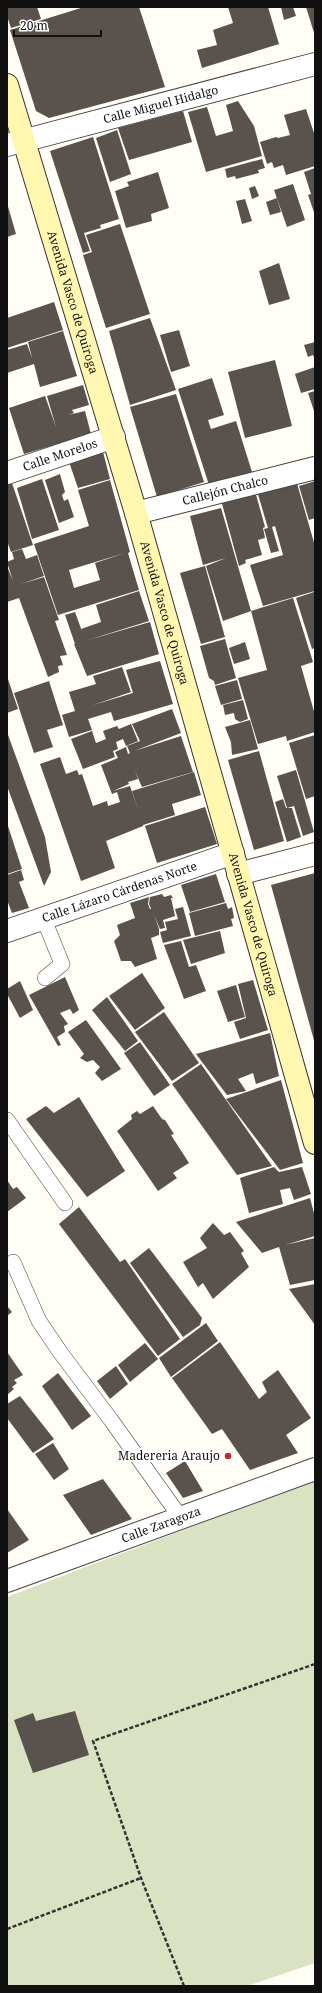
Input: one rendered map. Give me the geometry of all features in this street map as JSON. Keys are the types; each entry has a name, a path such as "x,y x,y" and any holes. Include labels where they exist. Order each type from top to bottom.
{"street":[{"name":"Calle Miguel Hidalgo","path":"16,143 315,64"},
{"name":"Avenida Vasco de Quiroga","path":"7,86 16,143 114,437 315,1143"},
{"name":"Calle Morelos","path":"7,473 114,437"},
{"name":"Callejón Chalco","path":"136,514 315,468"},
{"name":"Calle Lázaro Cárdenas Norte","path":"7,931 43,917 235,863 315,854"},
{"name":"Calle Zaragoza","path":"7,1581 315,1469"}],"lane":[{"path":"43,917 62,964 45,978"},
{"path":"7,1120 65,1203"},
{"path":"13,1262 39,1321 51,1340 181,1518"}],"path":[{"path":"184,1986 141,1878 93,1741 315,1664"},
{"path":"7,1929 141,1878"}],"green space":[{"path":"315,1480 315,1963 247,1986 7,1986 7,1597"}],"building":[{"path":"7,7 37,7 41,19 11,28 7,16"},
{"path":"84,7 139,7 165,87 49,118 36,111 10,30"},
{"path":"228,7 268,7 279,44 202,68 197,50 217,45 213,30 233,23"},
{"path":"281,7 293,7 296,16 284,20"},
{"path":"306,7 315,7 315,36"},
{"path":"238,101 254,126 262,156 206,172 188,112 207,107 216,136 233,131 226,105"},
{"path":"306,109 315,136 315,166 286,175 283,165 274,168 272,162 267,164 260,142 276,137 278,138 290,135 284,115"},
{"path":"183,111 192,142 129,160 118,128"},
{"path":"117,130 131,174 110,182 96,138"},
{"path":"93,137 119,219 100,225 101,228 84,233 90,251 83,253 50,151"},
{"path":"262,159 265,168 258,170 259,173 236,179 235,176 227,178 225,169"},
{"path":"315,168 315,215 308,195 311,194 304,172"},
{"path":"158,172 169,208 151,214 152,221 126,228 115,191 129,186 127,182"},
{"path":"293,184 305,220 287,227 274,190"},
{"path":"255,186 259,196 252,199 249,188"},
{"path":"277,198 281,212 270,215 266,202"},
{"path":"245,199 252,221 242,224 236,201"},
{"path":"7,203 16,234 7,237"},
{"path":"120,224 150,314 106,328 83,255 92,252 86,235"},
{"path":"279,263 290,299 269,305 259,271"},
{"path":"54,302 63,330 7,348 7,318"},
{"path":"150,318 176,390 130,405 109,331"},
{"path":"179,330 190,366 171,372 160,335"},
{"path":"63,331 77,376 40,387 34,364 7,373 7,350 27,344 32,358 28,342"},
{"path":"315,342 315,360 313,355 308,357 304,345"},
{"path":"275,360 292,426 245,438 228,372"},
{"path":"315,367 315,389 301,393 295,374"},
{"path":"212,378 224,415 208,420 211,429 236,421 252,472 209,485 178,389"},
{"path":"83,385 89,405 72,410 74,413 68,415 85,411 91,434 24,454 9,408 45,396 56,427 47,396"},
{"path":"315,391 315,414 308,393"},
{"path":"176,394 204,482 157,497 130,407"},
{"path":"102,448 110,479 78,488 68,459"},
{"path":"60,474 65,492 62,495 64,501 68,499 74,517 59,523 45,480"},
{"path":"42,479 59,530 32,539 17,488"},
{"path":"11,480 33,545 11,552 7,541 7,481"},
{"path":"110,480 130,552 128,553 139,590 58,615 34,544 89,526 78,490","holes":["125,553 95,563 100,580 74,588 69,570"]},
{"path":"296,480 315,546 315,591 263,606 250,565 283,555 275,526 272,527 279,551 271,553 264,529 268,528 257,491"},
{"path":"315,481 315,518 309,520 299,486"},
{"path":"255,491 265,527 263,528 265,538 258,540 262,555 245,560 246,563 239,566 221,500"},
{"path":"221,508 251,611 223,621 206,566 226,558 203,565 190,516"},
{"path":"22,549 26,559 37,555 44,576 21,584 44,577 59,620 55,621 67,655 60,656 63,665 58,666 59,672 48,677 19,598 7,602 7,566 13,581 7,562 14,559 12,552"},
{"path":"205,566 225,637 201,644 180,573"},
{"path":"139,591 149,621 85,641 150,622 159,654 87,676 74,644 65,615 75,612 81,629 101,622 96,605"},
{"path":"314,592 315,648 312,649 296,598"},
{"path":"293,598 313,662 301,666 315,715 315,732 287,741 286,736 258,744 238,678 267,670 251,611"},
{"path":"225,639 236,678 215,685 214,681 209,678 200,646"},
{"path":"245,642 250,659 234,664 229,648"},
{"path":"160,661 173,704 114,721 111,712 88,719 92,730 69,737 62,715 75,711 69,692 96,684 93,676 122,667 131,692 93,705 133,693 126,670"},
{"path":"7,676 18,709 7,713"},
{"path":"237,680 242,699 221,705 215,686"},
{"path":"49,681 63,725 47,730 53,747 34,753 14,693"},
{"path":"243,700 248,719 240,722 235,719 234,713 225,715 223,705"},
{"path":"172,709 181,733 134,751 181,736 193,772 142,787 135,771 138,779 128,782 129,784 113,791 130,786 140,815 132,791 194,772 201,795 172,804 175,815 143,825 106,841 115,868 81,881 40,764 60,757 66,774 77,770 79,775 82,774 93,806 107,801 108,806 120,802 117,792 112,794 101,765 118,758 115,752 126,747 128,754 130,753 127,746 140,741 132,724"},
{"path":"250,720 258,749 232,755 231,742 225,727"},
{"path":"131,724 138,741 126,746 123,739 116,742 118,749 113,751 115,757 83,769 71,739 92,731 96,743 106,739 103,731 117,726 119,729"},
{"path":"7,732 45,837 51,872 44,886 7,786"},
{"path":"315,735 315,796 306,799 289,743"},
{"path":"259,751 284,841 254,850 228,760"},
{"path":"296,770 314,832 303,836 294,806 287,808 277,776"},
{"path":"283,799 286,808 292,808 301,837 287,842 275,802"},
{"path":"205,807 217,844 157,863 145,826"},
{"path":"7,823 22,869 7,874"},
{"path":"21,870 24,880 19,882 29,908 12,913 7,900 7,875"},
{"path":"315,873 315,1044 271,885"},
{"path":"216,874 225,902 190,912 181,885"},
{"path":"162,894 164,897 171,895 173,898 171,898 175,916 163,920 165,928 160,929 149,904 150,897"},
{"path":"149,897 148,904 150,909 152,909 159,929 159,935 151,938 157,959 135,967 131,961 121,961 114,941 120,935 117,925 135,918 130,903"},
{"path":"226,903 228,909 232,907 234,918 231,919 233,926 195,936 189,913"},
{"path":"183,907 191,936 163,943 160,932 167,930 165,922 178,919 175,909"},
{"path":"220,931 225,953 191,964 183,940"},
{"path":"181,941 189,967 196,965 206,991 184,999 164,945"},
{"path":"142,973 165,1008 135,1030 109,996"},
{"path":"65,977 79,1010 73,1014 70,1009 60,1013 68,1024 64,1026 65,1032 57,1037 61,1045 58,1046 29,995"},
{"path":"253,980 268,1030 240,1039 234,1022 246,1018 238,984"},
{"path":"20,981 33,1010 20,1018 7,994 7,989"},
{"path":"236,985 245,1017 228,1022 217,991"},
{"path":"107,997 138,1041 125,1051 92,1010"},
{"path":"164,1012 199,1063 172,1081 135,1032"},
{"path":"86,1020 121,1069 102,1081 95,1073 100,1067 93,1060 87,1062 80,1058 84,1054 68,1032"},
{"path":"270,1033 279,1076 256,1084 253,1073 238,1079 246,1091 227,1095 196,1054"},
{"path":"140,1042 170,1085 154,1096 124,1053"},
{"path":"201,1064 272,1166 237,1175 172,1084"},
{"path":"281,1080 303,1163 280,1170 226,1099"},
{"path":"79,1097 125,1171 87,1197 26,1119 46,1106 54,1113"},
{"path":"153,1106 174,1134 171,1135 189,1163 173,1173 177,1178 158,1191 117,1131 132,1119 131,1115 137,1111 140,1114"},
{"path":"274,1167 279,1172 302,1167 311,1194 294,1200 290,1188 280,1190 283,1204 249,1213 240,1178"},
{"path":"7,1180 13,1189 17,1187 26,1198 7,1212"},
{"path":"310,1198 315,1217 315,1236 285,1245 315,1238 315,1280 290,1285 279,1247 262,1253 236,1222"},
{"path":"79,1207 120,1262 125,1259 180,1339 158,1356 59,1224"},
{"path":"213,1223 224,1235 230,1232 244,1251 241,1253 249,1267 213,1299 203,1283 198,1287 183,1262 207,1248 200,1238"},
{"path":"149,1248 202,1318 200,1325 183,1337 130,1263"},
{"path":"315,1284 315,1325 289,1289"},
{"path":"7,1306 12,1312 7,1316"},
{"path":"206,1323 218,1341 171,1377 159,1358"},
{"path":"220,1342 259,1399 267,1392 262,1382 278,1370 311,1418 286,1435 298,1453 250,1470 222,1429 212,1434 172,1378"},
{"path":"145,1343 158,1359 130,1382 118,1365"},
{"path":"7,1352 23,1375 14,1380 17,1383 12,1387 14,1389 7,1395"},
{"path":"116,1366 128,1384 110,1399 97,1381"},
{"path":"58,1373 91,1416 72,1430 42,1386"},
{"path":"20,1396 54,1439 33,1453 7,1418 7,1404"},
{"path":"53,1443 69,1469 54,1480 35,1454"},
{"path":"185,1461 203,1491 183,1498 166,1473"},
{"path":"103,1479 132,1519 91,1535 63,1495"},
{"path":"7,1509 29,1540 7,1553"},
{"path":"75,1711 89,1755 33,1773 14,1720 33,1713 36,1721"}],"place":[{"name":"Madereria Araujo","path":"228,1456"}]}
